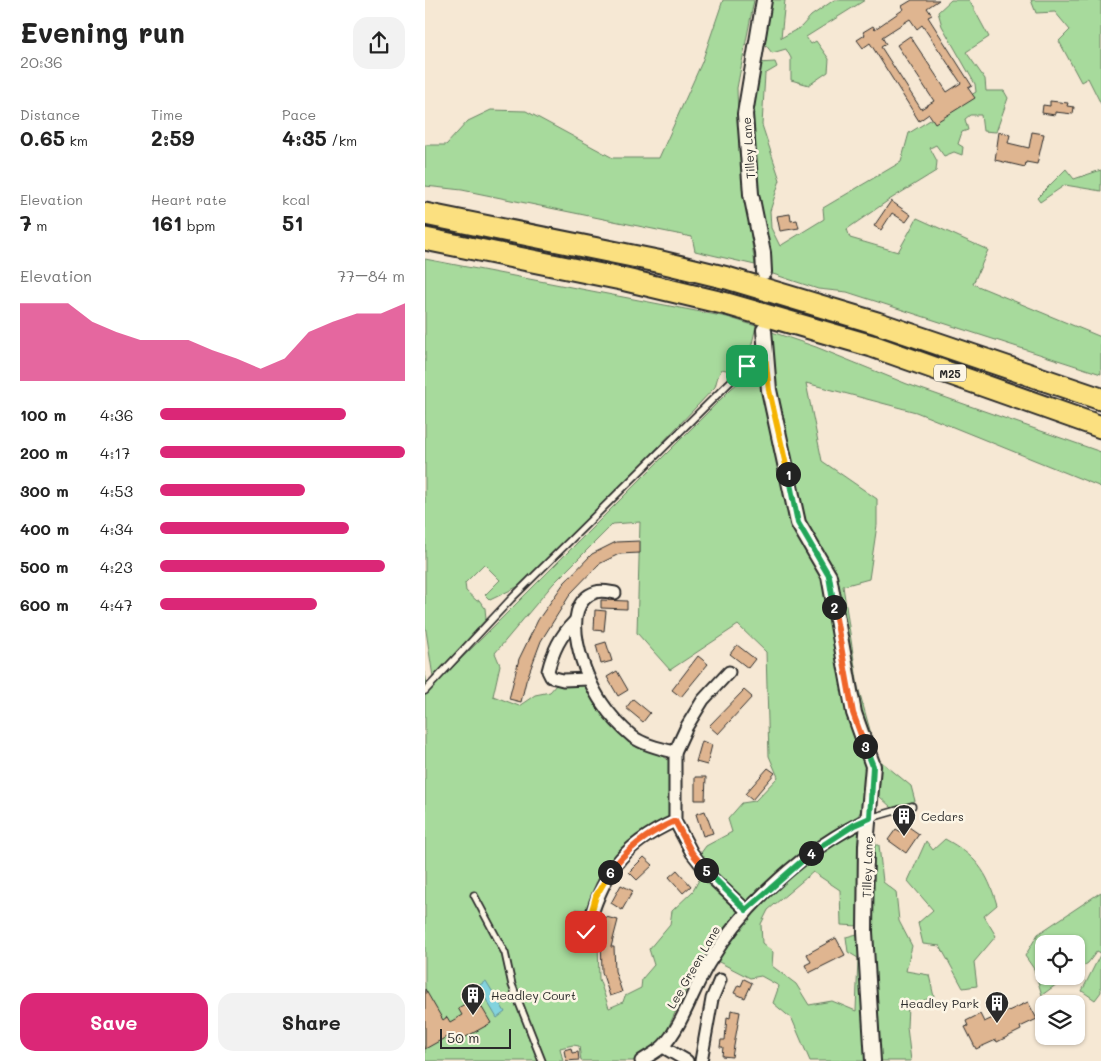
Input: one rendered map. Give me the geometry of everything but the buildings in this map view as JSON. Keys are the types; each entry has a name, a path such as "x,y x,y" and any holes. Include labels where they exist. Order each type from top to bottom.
{"highway":[{"name":"M25","path":"425,214 657,261 727,278 877,322 1101,399"},
{"name":"M25","path":"425,239 626,280 727,304 873,346 1101,427"}],"street":[{"name":"Tilley Lane","path":"764,0 745,114 751,194 763,253 764,272"},
{"name":"Tilley Lane","path":"764,330 769,390 798,523 829,576 853,713 873,766 870,818 866,845 865,932 873,1061"},
{"path":"615,592 598,591 588,595 578,609 575,621 582,663 601,703 634,738 675,752"},
{"path":"575,621 565,631 553,653 548,671 551,677 563,680 588,679"},
{"path":"729,672 703,700 687,726 675,752 675,821 692,853 711,876 746,910"},
{"name":"Lee Green Lane","path":"641,1061 663,1047 708,964 746,910 815,849 870,818"},
{"path":"586,932 596,896 621,858 653,831 675,821"},
{"path":"701,1061 712,999 720,980"},
{"path":"663,1047 687,1061"}],"lane":[{"path":"425,691 511,599 730,382 747,366 765,355"},
{"path":"870,818 912,806"},
{"path":"474,895 505,953 513,985 542,1061"}],"green space":[{"path":"723,0 754,0 737,88 739,151 755,265 695,251 692,237 462,190 425,186 425,145 446,145 468,121 491,110 526,111 613,158 659,158 702,62"},
{"path":"772,0 785,0 781,38 801,27 811,16 834,0 865,0 806,37 811,44 816,41 829,59 828,72 809,85 791,80 791,58 786,49 772,53 765,44"},
{"path":"951,0 969,0 989,37 966,52 985,79 986,91 1004,91 1008,98 996,132 983,131 981,115 970,115 965,119 968,130 962,132 958,144 963,147 962,155 954,152 944,156 936,145 930,148 937,161 936,171 847,229 850,238 898,252 917,218 988,250 973,284 1101,337 1101,374 847,292 818,289 770,273 755,185 748,114 757,63 775,62 777,67 765,74 762,125 780,180 770,211 771,228 780,246 824,219 823,208 901,162 909,133 976,92 975,84 942,26 938,12"},
{"path":"1031,0 1101,0 1101,104 1088,78 1081,82 1059,41 1070,30 1055,12 1036,13"},
{"path":"1066,169 1074,179 1101,170 1101,191 1065,185 1040,202 1037,198"},
{"path":"425,259 727,317 756,326 749,357 730,371 722,369 715,387 642,464 519,586 490,600 485,595 500,580 484,564 465,583 466,591 477,601 479,600 485,608 486,619 433,677 425,624"},
{"path":"769,331 816,347 907,384 1101,452 1101,487 916,412 806,383 822,461 877,499 877,525 869,579 843,586 858,687 878,759 911,786 915,801 892,808 879,796 869,796 858,816 850,822 864,832 859,926 841,925 840,890 813,872 768,910 761,924 762,943 773,952 772,966 796,984 809,1005 832,1001 856,1011 858,958 848,952 846,937 857,934 862,942 868,1061 810,1061 792,1019 773,1003 779,986 761,976 750,978 717,961 756,897 750,897 697,967 664,1036 645,1055 635,1061 581,1061 579,1046 573,1045 560,1048 563,1061 425,1061 425,672 428,692 732,388 754,370 771,370","holes":["640,522 637,633 670,670 738,625 766,652 769,756 778,777 755,801 742,803 728,819 732,832 706,846 693,864 700,878 693,891 672,911 670,924 649,949 654,965 642,979 641,988 625,996 623,1002 609,1008 599,979 598,941 571,934 576,909 586,910 601,874 618,853 671,816 669,761 658,753 634,744 619,733 606,718 585,685 557,684 550,692 535,695 519,706 493,696 500,665 495,653 553,584 613,524"]},
{"path":"945,839 965,852 979,866 989,883 997,905 984,916 996,936 974,962 977,986 963,988 940,946 923,944 918,923 933,910 908,881 926,841 933,850"},
{"path":"872,845 879,845 883,882 896,892 899,921 912,946 906,971 929,975 934,997 908,1006 907,1027 911,1061 880,1061 872,914"},
{"path":"1101,892 1101,953 1097,951 1085,965 1085,935 1038,934"},
{"path":"1035,939 1035,972 1025,956"},
{"path":"1101,953 1101,992 1095,1000 1082,991"},
{"path":"1039,985 1056,985 1042,995"}],"water":[{"path":"486,981 505,1012 497,1018 478,986"}],"place":[{"name":"Cedars","path":"904,837"},
{"name":"Headley Court","path":"473,1016"},
{"name":"Headley Park","path":"997,1024"}],"route":[{"path":"586,932 596,896 607,876 621,858 653,831 675,821 692,853 727,893 746,910 815,849 854,825 870,818 873,766 853,713 829,576 798,523 769,390 765,355 747,366"}]}
